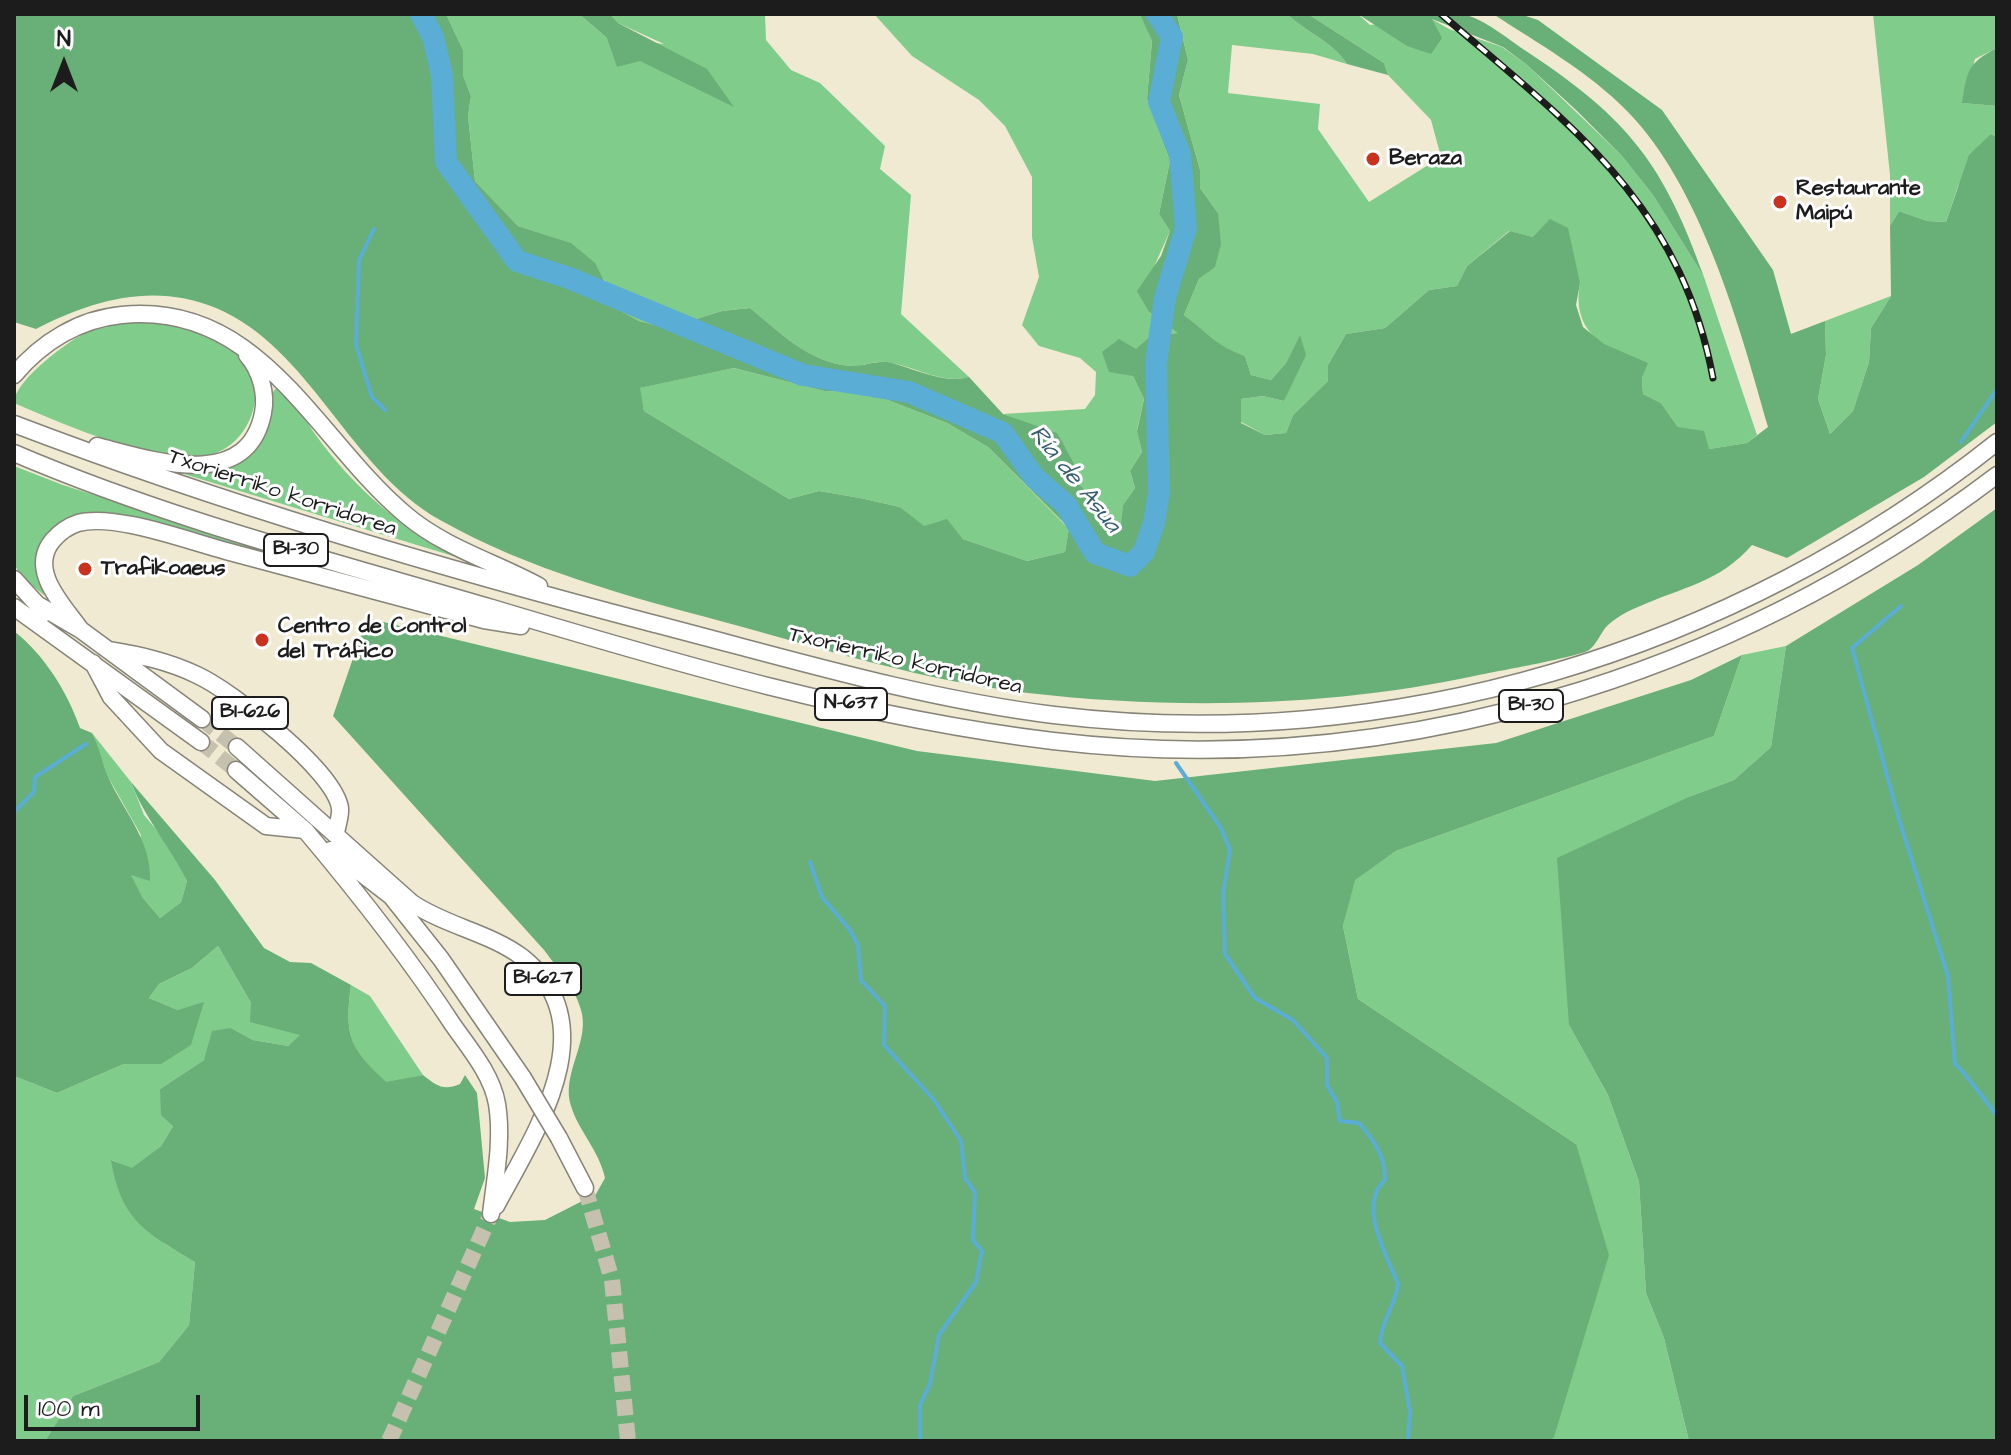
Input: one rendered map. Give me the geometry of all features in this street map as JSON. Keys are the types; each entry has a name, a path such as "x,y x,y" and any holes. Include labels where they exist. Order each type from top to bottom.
{"highway":[{"path":"16,372 49,342 105,316 153,313 205,324 235,342 278,376 366,480 407,517 454,547 536,584 561,600"},
{"path":"14,424 162,463 217,464 246,445 257,429 263,409 261,380 251,360 235,342"},
{"name":"Txorierriko korridorea","path":"14,424 217,498 447,570 908,690 1015,710 1104,720 1180,723 1336,716 1452,698 1533,679 1671,633 1753,597 1851,544 1997,442"},
{"name":"BI-30","path":"14,453 216,525 692,666"},
{"name":"BI-30","path":"1012,735 1148,748 1295,746 1427,729 1540,704 1643,671 1764,620 1894,548 1997,475"},
{"path":"81,630 51,589 45,575 45,560 50,544 60,533 75,524 93,521 157,533 484,620 581,635"},
{"path":"14,579 40,606 67,643"},
{"path":"40,606 81,630"},
{"path":"14,607 67,643"},
{"name":"BI-626","path":"81,630 202,719"},
{"name":"BI-626","path":"67,643 201,742"},
{"name":"BI-626","path":"108,650 154,657 200,676 302,751 318,768 341,809 336,833"},
{"name":"BI-626","path":"93,663 111,697 161,751 266,826 305,830"},
{"name":"N-637","path":"692,666 874,710 1012,735"},
{"name":"BI-626","path":"237,747 336,833 393,898 489,1024 559,1138 585,1188"},
{"name":"BI-626","path":"236,770 305,830 393,898"},
{"name":"BI-627","path":"305,830 380,920 484,1071 497,1103 499,1148 491,1214 553,1090 563,1055 563,1024 555,997 540,975 520,956 433,917 336,833"}],"green space":[{"path":"1430,12 1467,15 1491,27 1564,77 1618,124 1658,175 1674,204 1704,277 1653,195 1622,156 1526,64 1503,47 1432,19 1442,38 1431,54 1407,46 1358,14"},
{"path":"14,14 446,14 463,50 463,75 471,96 468,116 475,181 518,226 571,243 595,263 619,310 639,321 666,328 722,311 750,308 796,345 821,359 850,366 887,362 950,379 969,377 1003,414 1057,433 1074,463 1079,484 1121,525 1123,505 1135,488 1130,471 1142,452 1137,431 1144,399 1133,376 1109,372 1102,352 1119,339 1136,349 1151,336 1178,333 1149,312 1137,291 1161,256 1170,231 1159,214 1170,161 1147,99 1152,41 1140,14 1177,14 1188,60 1179,95 1200,170 1200,188 1218,213 1221,244 1215,267 1199,279 1184,315 1218,343 1245,356 1251,375 1271,380 1286,363 1300,335 1306,355 1284,401 1263,396 1241,399 1241,423 1265,435 1286,433 1293,415 1328,381 1328,365 1346,334 1385,328 1429,290 1457,286 1467,266 1510,231 1533,237 1550,219 1568,228 1580,283 1576,305 1583,327 1604,344 1648,363 1642,378 1643,394 1661,403 1678,427 1704,431 1709,449 1747,443 1768,427 1745,346 1715,260 1676,178 1653,142 1627,111 1596,84 1493,14 1520,14 1538,20 1662,110 1773,270 1791,334 1825,321 1826,355 1818,399 1830,434 1853,411 1869,362 1871,328 1891,296 1890,226 1899,211 1927,221 1946,222 1969,155 1991,134 1997,137 1997,422 1924,477 1787,558 1752,545 1713,576 1621,616 1606,627 1589,650 1537,664 1367,694 1197,703 1084,698 989,688 874,663 651,602 543,567 440,520 408,498 380,471 278,351 249,326 216,308 170,296 147,296 101,303 36,329 14,322","holes":["734,368 824,391 867,392 947,423 988,447 1069,528 1065,552 1027,561 963,539 947,519 924,526 900,507 819,491 789,499 644,411 640,388"]},
{"path":"446,14 579,14 607,38 664,44 618,23 610,14 765,14 766,40 791,70 820,83 885,146 880,169 911,195 901,314 969,377 949,379 886,362 855,366 821,359 796,345 750,308 722,311 666,328 639,321 619,310 605,281 570,243 518,226 475,181 468,116 471,96 463,75 463,50"},
{"path":"579,14 610,14 618,23 707,69 734,107 640,61 617,67 607,38"},
{"path":"874,14 1142,16 1152,41 1147,99 1170,161 1159,214 1170,231 1153,269 1149,312 1179,333 1151,336 1133,376 1144,399 1137,430 1142,452 1130,471 1135,488 1123,505 1122,526 1079,484 1074,463 1057,434 1003,414 1085,409 1095,395 1096,372 1080,358 1039,346 1022,325 1039,277 1032,237 1032,177 1005,126 979,100 912,56"},
{"path":"1177,14 1287,14 1334,49 1347,64 1313,54 1232,45 1228,93 1320,104 1318,129 1369,202 1441,157 1431,120 1388,75 1384,63 1308,14 1358,14 1370,25 1430,18 1449,29 1502,47 1526,64 1622,156 1653,195 1704,277 1757,435 1747,443 1709,449 1678,427 1661,403 1643,394 1642,378 1647,363 1605,345 1586,326 1579,300 1580,283 1533,237 1509,231 1467,266 1457,286 1429,290 1385,328 1346,334 1328,365 1328,381 1293,415 1286,433 1265,435 1241,422 1241,399 1263,396 1284,401 1292,382 1300,336 1286,363 1271,380 1251,375 1245,356 1218,343 1184,315 1199,279 1215,266 1218,213 1200,188 1200,170 1179,95 1188,60"},
{"path":"1287,14 1308,14 1384,63 1388,75 1347,64 1334,49"},
{"path":"1873,14 1997,14 1997,48 1975,59 1963,103 1997,106 1997,137 1991,134 1958,186 1946,222 1927,221 1899,211 1890,226 1890,175"},
{"path":"1997,48 1997,106 1962,103 1970,70"},
{"path":"1891,296 1871,328 1869,362 1853,411 1830,434 1818,399 1826,355 1825,321"},
{"path":"132,321 171,325 208,334 231,347 245,361 253,377 253,412 234,442 219,452 201,457 157,454 106,440 14,403 34,371 73,340 95,328"},
{"path":"734,368 824,391 867,392 947,423 988,447 1069,529 1065,552 1027,561 963,539 947,520 924,527 900,507 819,491 789,499 644,411 639,388"},
{"path":"275,389 293,401 330,454 363,490 420,535 463,559 174,471 221,469 246,458 263,435"},
{"path":"14,466 63,485 367,582 101,515 68,522 47,538 39,563 45,596 21,576 14,564"},
{"path":"1997,508 1997,1441 1689,1441 1664,1338 1646,1293 1639,1182 1608,1095 1569,1025 1557,858 1691,796 1734,780 1771,747 1786,646 1918,565"},
{"path":"367,618 917,751 1155,781 1496,743 1691,680 1742,655 1714,736 1396,851 1355,880 1343,926 1358,999 1576,1144 1609,1255 1554,1437 1550,1441 45,1441 73,1396 159,1362 189,1325 195,1262 162,1242 138,1222 121,1197 111,1160 132,1168 161,1146 173,1126 161,1115 160,1089 204,1060 212,1031 231,1028 253,1040 288,1046 300,1035 250,1022 251,1003 218,946 192,968 159,984 149,998 178,1010 204,1002 191,1045 161,1064 124,1064 57,1093 14,1076 14,631 54,675 80,728 92,733 110,781 147,854 150,881 131,875 143,898 160,918 181,902 187,881 131,782 215,880 264,948 290,962 311,963 351,985 348,1017 352,1040 364,1060 386,1082 423,1075 436,1085 449,1087 460,1084 465,1075 477,1093 485,1178 474,1209 510,1222 545,1220 596,1194 605,1178 571,1106 569,1083 583,1026 580,1005 571,988 544,950 333,716"},
{"path":"1786,646 1771,747 1734,780 1691,796 1569,1025 1608,1095 1639,1182 1646,1293 1664,1338 1689,1441 1550,1441 1564,1395 1576,1144 1358,999 1343,926 1354,880 1396,851 1714,736 1742,655"},
{"path":"92,733 131,782 144,815 171,847 187,881 181,902 160,918 143,898 130,874 141,835 108,777"},
{"path":"218,946 251,1003 301,1035 288,1046 253,1040 231,1028 204,1060 160,1089 173,1126 161,1146 132,1169 112,1160 165,1244 195,1262 189,1325 159,1362 73,1396 45,1441 14,1441 14,1076 57,1093 124,1064 161,1064 178,1010 149,998 159,984 192,968"},
{"path":"351,985 370,996 423,1075 386,1083 364,1060 352,1040 350,1029"}],"waterway":[{"name":"Ría de Asua","path":"421,14 433,37 442,75 446,162 517,261 569,278 803,375 909,392 1003,433 1034,477 1066,505 1095,553 1130,566 1144,552 1154,523 1159,493 1156,364 1165,298 1186,228 1180,154 1159,102 1172,37 1157,14"},
{"path":"374,229 359,260 356,345 372,397 385,410"},
{"path":"1961,442 1997,389"},
{"path":"1901,606 1852,648 1899,819 1948,976 1955,1064 1997,1117"},
{"path":"14,812 34,792 35,777 86,744"},
{"path":"1176,763 1221,828 1230,850 1223,893 1225,954 1255,998 1293,1020 1327,1058 1327,1085 1337,1102 1340,1121 1359,1123 1381,1156 1385,1180 1377,1190 1374,1216 1398,1284 1380,1343 1402,1366 1410,1412 1408,1441"},
{"path":"810,862 822,897 850,930 858,945 861,980 885,1006 884,1045 934,1100 961,1141 965,1178 975,1192 973,1240 982,1251 976,1282 939,1335 930,1384 920,1405 920,1441"}],"tunnel":[{"path":"202,719 237,747"},
{"path":"201,742 236,770"},
{"path":"585,1188 612,1280 628,1441"},
{"path":"389,1441 491,1214"}],"railway":[{"path":"1441,14 1574,131 1612,171 1646,214 1674,262 1697,316 1713,378"}],"place":[{"name":"Beraza","path":"1373,159"},
{"name":"Restaurante Maipú","path":"1780,202"},
{"name":"Trafikoaeus","path":"85,569"},
{"name":"Centro de Control del Tráfico","path":"262,640"}]}
